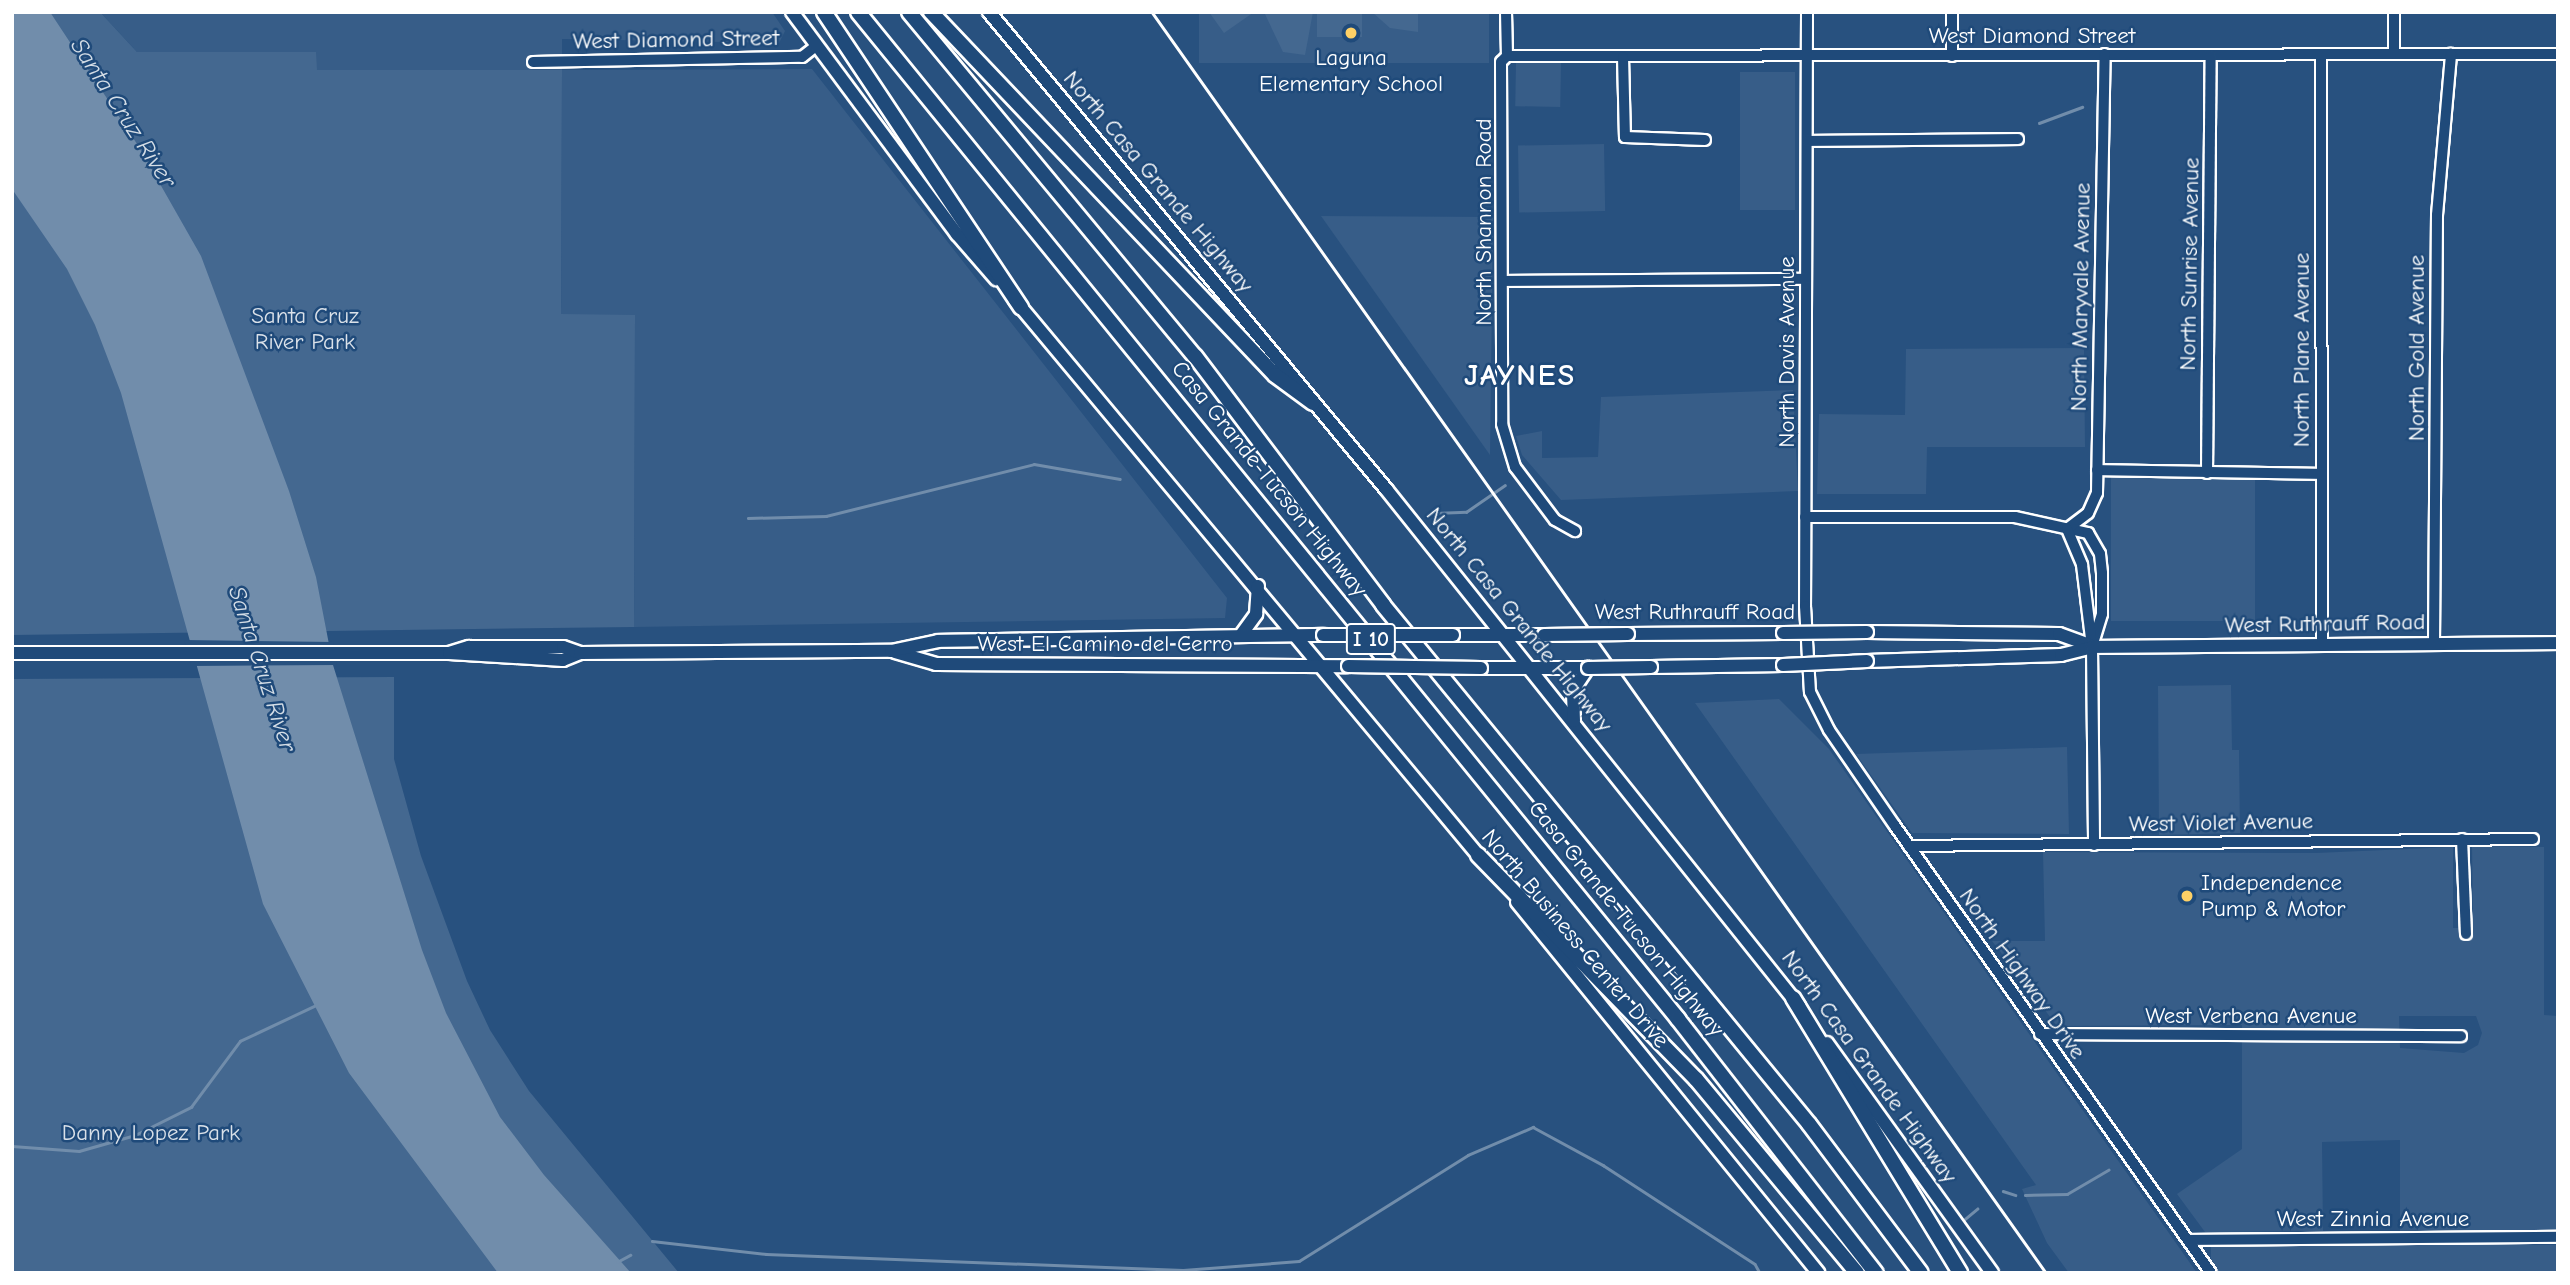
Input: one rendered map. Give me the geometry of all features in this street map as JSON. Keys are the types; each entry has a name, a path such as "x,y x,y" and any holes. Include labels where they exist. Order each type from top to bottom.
{"highway":[{"path":"824,12 1021,307"},
{"name":"Casa Grande-Tucson Highway","path":"858,12 1670,1009 1876,1273"},
{"name":"Casa Grande-Tucson Highway","path":"909,12 1195,356 1383,605 1809,1124 1922,1273"},
{"path":"931,12 1275,375 1313,403"},
{"path":"1478,855 1696,1079 1857,1273"},
{"path":"1793,998 1960,1273"}],"main road":[{"path":"792,12 957,234 1297,634"},
{"name":"North Casa Grande Highway","path":"989,12 1574,722 1793,998 1992,1273"},
{"path":"1241,635 1256,614 1258,586"},
{"name":"West Ruthrauff Road","path":"1297,634 2059,634 2092,646"},
{"name":"West El Camino del Cerro","path":"12,653 449,653 469,647 563,647 580,653 891,651 938,641 1297,634"},
{"name":"North Business Center Drive","path":"1297,634 1319,665 1478,855 1819,1273"},
{"name":"West Ruthrauff Road","path":"1319,665 1582,671 2062,655 2092,646 2558,643"},
{"name":"West El Camino del Cerro","path":"891,651 936,664 1319,665"},
{"path":"1574,722 1573,690 1582,671"}],"street":[{"name":"North Shannon Road","path":"1506,12 1507,56 1501,62 1502,424 1506,447 1555,520 1575,531"},
{"name":"North Davis Avenue","path":"1807,12 1805,517 1810,692"},
{"path":"1952,12 1952,56"},
{"path":"2394,12 2394,54"},
{"name":"West Diamond Street","path":"533,62 802,57 817,46"},
{"name":"North Maryvale Avenue","path":"2067,529 2091,509 2097,470 2105,54"},
{"name":"North Gold Avenue","path":"2434,644 2437,215 2451,54"},
{"name":"West Diamond Street","path":"1507,56 2558,54"},
{"name":"North Sunrise Avenue","path":"2207,473 2211,55"},
{"name":"North Plane Avenue","path":"2321,55 2322,645"},
{"path":"1623,57 1625,137 1705,140"},
{"path":"1807,141 2018,139"},
{"path":"1503,281 1806,279"},
{"path":"2097,470 2322,474"},
{"path":"1805,517 2015,517 2047,520 2067,529 2088,533 2100,554 2102,614 2092,646"},
{"path":"2067,529 2083,572 2092,646 2094,845"},
{"name":"North Highway Drive","path":"1810,692 1829,730 1909,846 2211,1273"},
{"path":"2462,839 2466,934"},
{"name":"West Violet Avenue","path":"1909,846 2533,839"},
{"name":"West Verbena Avenue","path":"2040,1034 2461,1036"},
{"name":"West Zinnia Avenue","path":"2189,1240 2558,1237"}],"shaded area":[{"path":"100,12 772,12 785,31 779,43 562,39 562,70 812,69 1227,598 1225,618 634,627 635,315 561,315 562,71 316,70 315,52 137,52"},
{"name":"Laguna Elementary School","path":"1199,12 1489,12 1489,63 1199,63"},
{"path":"1516,62 1561,63 1560,107 1515,106"},
{"path":"1740,72 1795,72 1795,210 1740,210"},
{"path":"1604,144 1605,211 1519,212 1518,146"},
{"path":"1321,216 1493,217 1490,455"},
{"path":"2084,348 2085,447 1927,447 1926,494 1817,494 1819,414 1905,415 1906,349"},
{"path":"1793,390 1798,491 1561,500 1522,455 1516,436 1542,431 1542,458 1598,457 1601,397"},
{"path":"2111,477 2255,477 2255,621 2111,621"},
{"path":"2231,685 2232,750 2239,750 2240,833 2159,835 2158,686"},
{"path":"1779,699 1829,749 2197,1273 2069,1273 2047,1243 2022,1189 2036,1185 1695,703"},
{"path":"2067,747 2069,834 1912,833 1856,754"},
{"path":"2472,846 2544,847 2544,1015 2558,1016 2558,1230 2400,1231 2400,1140 2322,1142 2323,1231 2205,1232 2177,1194 2242,1149 2242,1025 2057,1026 1992,941 2045,941 2043,852 2316,853 2453,847 2453,928 2473,928","holes":["2399,1016 2476,1016 2482,1033 2478,1045 2464,1053 2400,1048"]},
{"path":"2211,1245 2558,1245 2558,1273 2211,1273"}],"green space":[{"name":"Santa Cruz River Park","path":"12,12 100,12 137,52 316,52 317,70 562,70 561,314 635,315 634,627 12,635"},
{"path":"1209,12 1254,12 1224,33"},
{"path":"1264,12 1313,12 1305,55 1283,52"},
{"path":"1317,12 1362,12 1362,37 1317,37"},
{"path":"1372,12 1418,12 1418,32 1390,28"},
{"name":"Danny Lopez Park","path":"394,677 394,759 421,856 467,981 490,1030 529,1091 679,1273 12,1273 12,679"}],"water":[{"name":"Santa Cruz River","path":"12,12 50,12 139,147 201,256 289,491 316,577 333,665 422,950 446,1013 500,1117 544,1175 631,1273 498,1273 349,1073 263,904 121,393 95,325 67,269 12,189"}],"pier":[{"path":"184,640 333,642 337,665 191,666"}],"waterway":[{"path":"2039,123 2082,107"},
{"path":"748,518 826,516 1034,464 1120,479"},
{"path":"1434,513 1466,512 1505,485"},
{"path":"12,1146 79,1151 135,1135 191,1107 240,1041 316,1005"},
{"path":"652,1241 766,1254 1183,1270 1299,1261 1468,1155 1533,1127 1603,1165 1755,1264 1760,1273"},
{"path":"2025,1195 2067,1194 2108,1170"},
{"path":"2003,1191 2015,1195"},
{"path":"1965,1219 1977,1209"},
{"path":"617,1262 630,1255"}],"railway":[{"path":"1152,12 2046,1273"}],"place":[{"name":"Laguna Elementary School","path":"1351,33"},
{"name":"Independence Pump & Motor","path":"2187,896"}],"district":[{"name":"JAYNES","path":"1520,376"}]}
